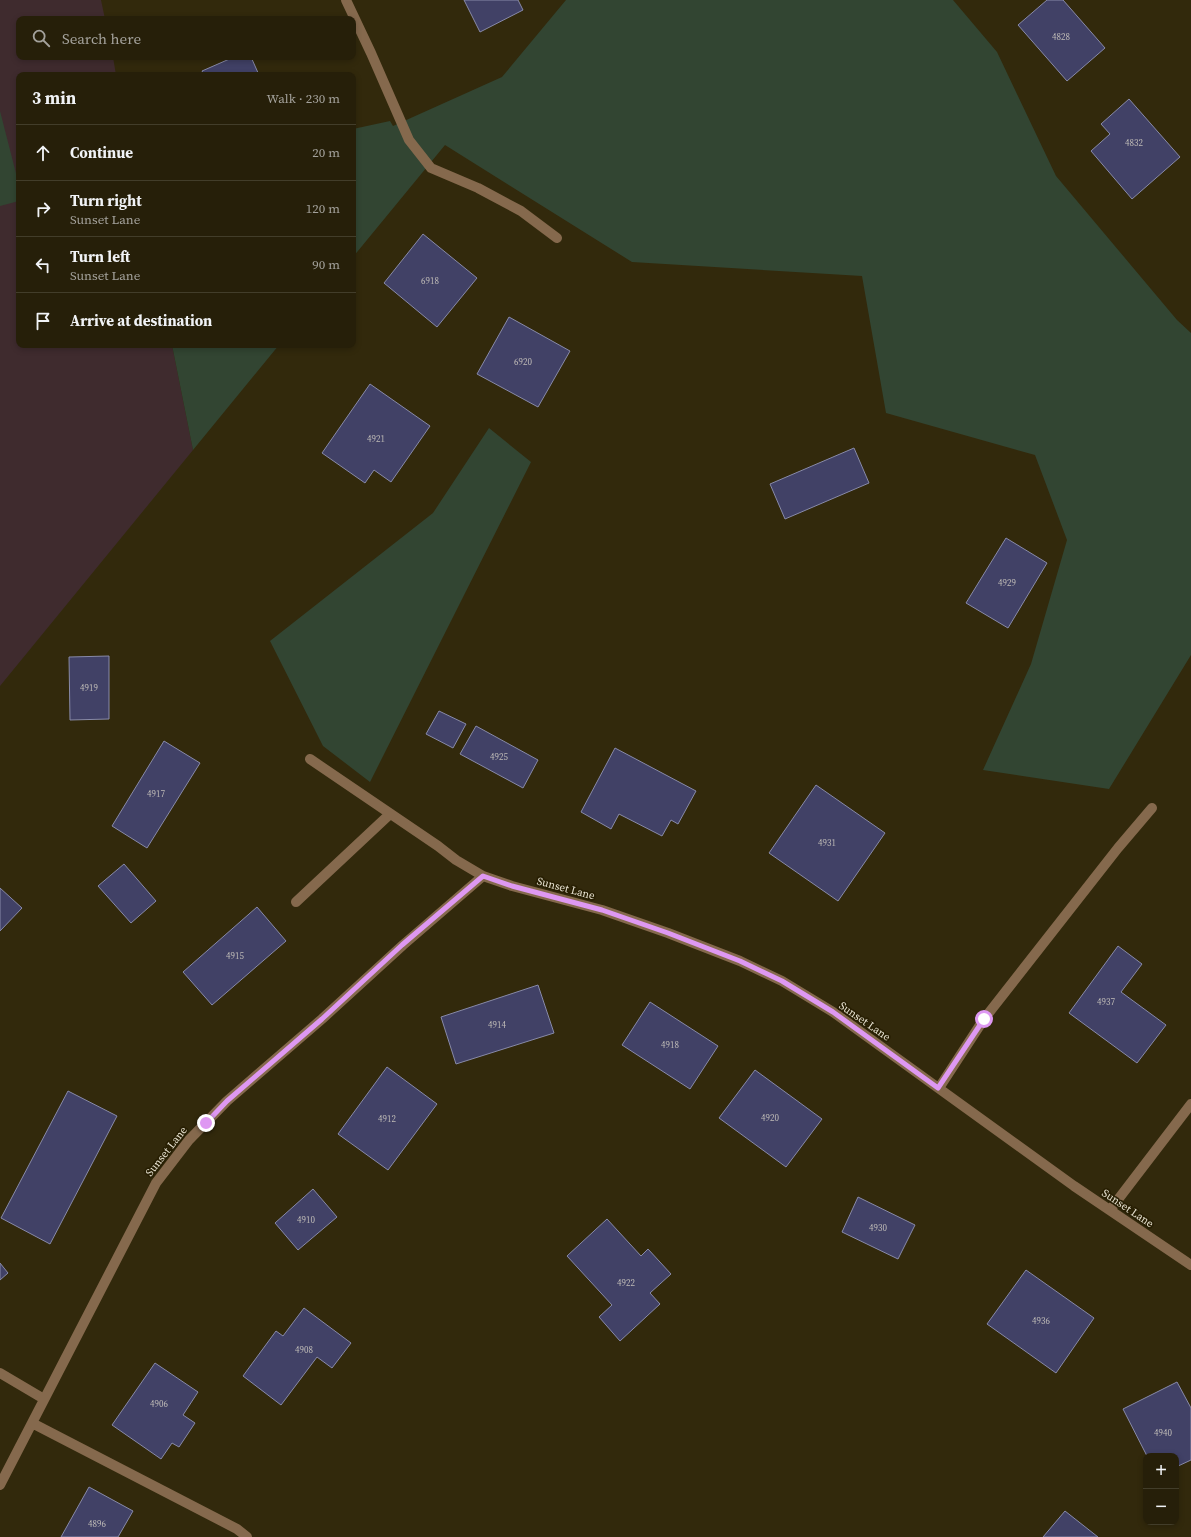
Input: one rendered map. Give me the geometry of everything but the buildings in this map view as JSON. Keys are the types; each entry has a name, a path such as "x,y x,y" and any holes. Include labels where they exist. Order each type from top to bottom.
{"street":[{"path":"346,0 354,16"},
{"path":"356,21 409,140 431,168 478,188 521,211 557,238"},
{"name":"Sunset Lane","path":"310,759 438,846 456,860 483,876 512,886 602,910 668,933 740,961 782,981 833,1012 1074,1186 1191,1265"},
{"path":"938,1088 984,1019 1118,848 1152,808"},
{"path":"296,902 390,814"},
{"name":"Sunset Lane","path":"0,1485 156,1183 189,1140 227,1101 322,1019 402,945 483,876"},
{"path":"1110,1210 1191,1104"},
{"path":"0,1373 44,1399"},
{"path":"32,1423 237,1529 247,1537"}],"shaded area":[{"path":"0,0 101,0 104,16 16,16 16,60 114,60 116,72 16,72 16,348 173,348 193,450 0,686"}],"green space":[{"path":"566,0 953,0 997,52 1056,176 1177,320 1191,333 1191,655 1109,789 983,770 1031,664 1067,540 1035,455 886,413 862,276 632,262 445,145 356,253 356,128 390,121 393,126 502,77"},
{"path":"0,111 16,173 16,202 0,206"},
{"path":"173,348 277,348 193,450"},
{"path":"489,428 531,462 370,782 323,746 270,641 433,513"}],"route":[{"path":"206,1123 227,1101 322,1019 402,945 483,876 512,886 602,910 668,933 740,961 782,981 833,1012 938,1088 984,1019"}]}
